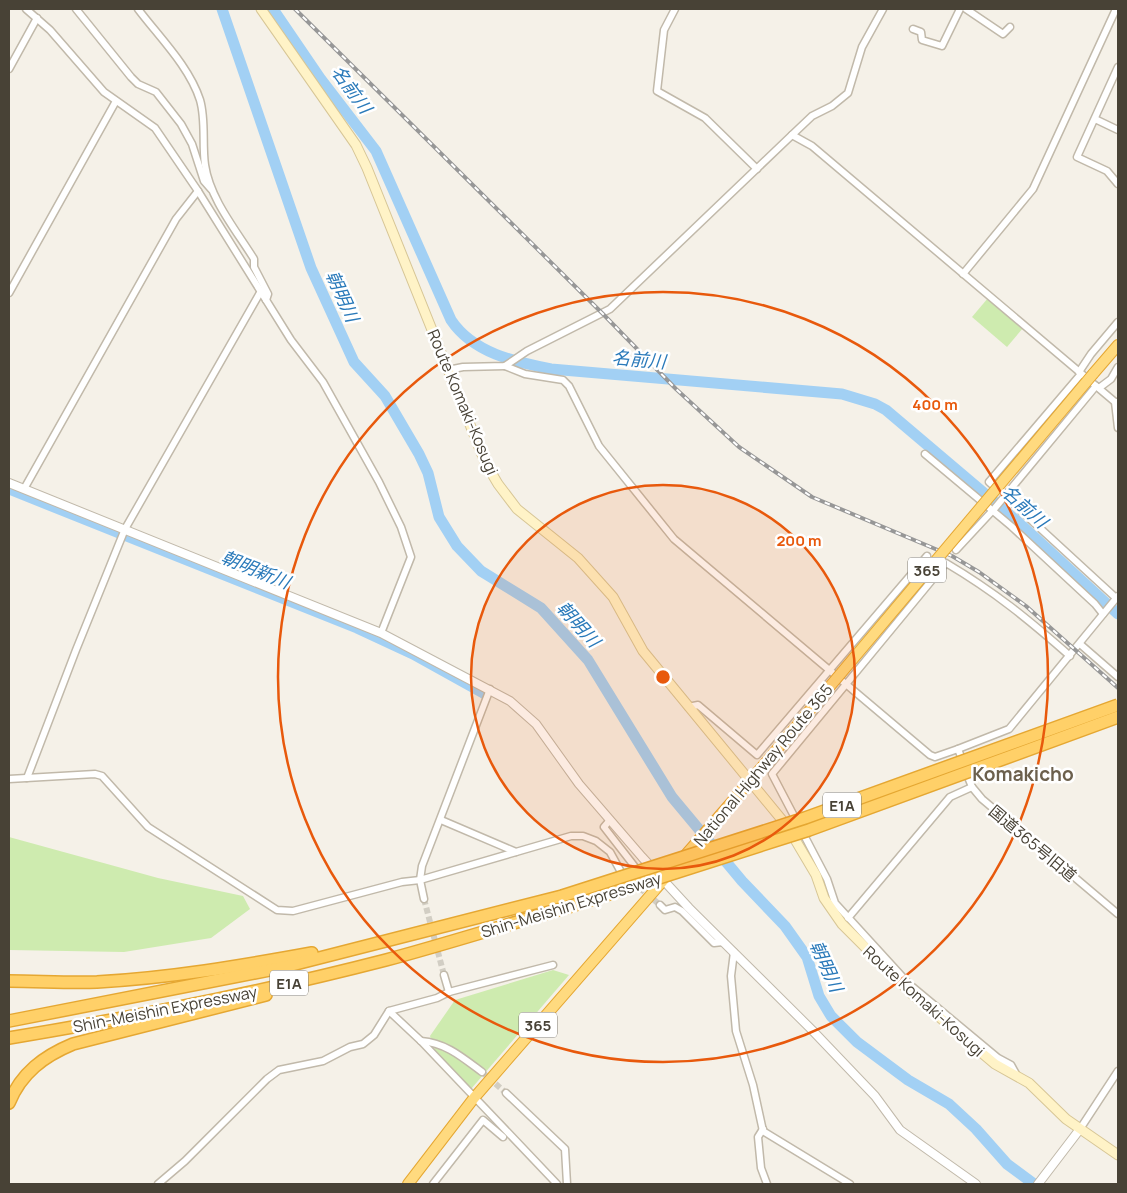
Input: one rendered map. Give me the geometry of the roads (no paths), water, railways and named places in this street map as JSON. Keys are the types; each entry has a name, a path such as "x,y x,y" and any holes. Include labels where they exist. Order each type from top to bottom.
{"highway":[{"name":"National Highway Route 365","path":"408,1184 474,1098 762,767 1118,346"},
{"name":"Shin-Meishin Expressway","path":"9,1021 280,968 478,919 562,896 805,818 1118,705"},
{"name":"Shin-Meishin Expressway","path":"9,1038 190,1004 388,959 565,908 809,830 1118,717"},
{"path":"9,981 96,982 216,970 318,952 478,919"},
{"path":"9,1103 16,1087 34,1066 52,1054 73,1044 238,1003 388,959"}],"main road":[{"name":"Route Komaki-Kosugi","path":"261,9 356,145 367,168 485,462 498,484 517,509 595,574 613,597 643,651 786,826 816,874 824,898 842,924 912,994 995,1064 1016,1074 1029,1083 1079,1131 1118,1155"}],"street":[{"path":"26,9 37,18 104,92 155,128 198,190 291,340 323,382 379,482 401,526 410,557 381,633"},
{"path":"76,9 131,77 138,84 156,92 181,124 192,144 204,181 212,190 254,259 254,268 268,294 266,300"},
{"path":"138,9 191,80 200,100 205,166 212,190"},
{"path":"675,9 663,33 657,91 705,118 757,169"},
{"path":"506,365 527,351 610,309 812,116 832,106 848,93 862,47 883,9"},
{"path":"913,29 921,32 922,40 942,46 960,9"},
{"path":"966,9 1003,34 1010,27"},
{"path":"963,274 1033,189 1116,9"},
{"path":"9,69 37,18"},
{"path":"1118,68 1115,82 1077,157 1107,171 1118,184"},
{"path":"9,293 116,101"},
{"path":"1095,119 1118,130"},
{"path":"792,135 812,146 1080,373 1117,402 1118,428"},
{"path":"24,489 176,219 198,190"},
{"path":"27,778 124,533 261,291"},
{"path":"448,370 463,367 506,365 525,374 563,380 569,386 599,446 674,539 930,755 935,757 1009,729 1117,598 1004,497 990,482 1080,373 1097,346 1118,322"},
{"path":"956,550 993,510 1097,387 1111,378 1118,367"},
{"path":"925,454 993,510 1104,613"},
{"path":"9,483 124,533 381,633 490,689 523,711 536,724 579,784 664,881 875,1096 900,1130 976,1184"},
{"path":"688,707 698,705 758,755 928,556"},
{"path":"1016,1074 1012,1065 998,1058 909,984 835,903 827,879 772,774 946,563 988,588 1018,610 1070,656"},
{"path":"1080,644 1118,677"},
{"path":"424,899 420,880 422,866 490,689"},
{"name":"国道365号旧道","path":"958,749 972,787 982,799 1118,914"},
{"path":"9,779 95,774 102,776 148,827 277,910 293,911 402,882 420,880 571,836 583,836 596,841 610,852 621,872 640,888 642,876 604,827 610,820"},
{"path":"848,918 950,797 972,787"},
{"path":"441,820 516,852"},
{"path":"660,906 665,910 675,907 682,911 714,943 723,942"},
{"path":"734,952 732,984 736,1031 753,1085 763,1129 758,1137 761,1168 767,1184"},
{"path":"158,1184 186,1161 278,1070 323,1061 350,1047 363,1044 374,1035 389,1011 437,998 449,992 553,965"},
{"path":"444,974 449,992"},
{"path":"389,1011 421,1041 557,1184"},
{"path":"421,1041 434,1042 449,1048 482,1072"},
{"path":"1038,1184 1079,1131 1118,1071"},
{"path":"506,1092 565,1149 567,1184"},
{"path":"433,1184 483,1120 503,1136"},
{"path":"763,1129 850,1184"}],"waterway":[{"name":"朝明川","path":"222,9 311,268 354,362 385,396 419,454 428,473 439,517 457,546 481,571 541,608 588,660 672,797 742,881 785,926 807,957 819,996 831,1016 857,1042 908,1080 949,1104 976,1129 1007,1164 1034,1184"},
{"name":"名前川","path":"273,9 320,78 376,151 451,320 471,341 509,359 551,369 842,394 875,404 886,410 1017,521 1118,614"},
{"name":"朝明新川","path":"9,489 357,628 413,654 485,694"}],"tunnel":[{"path":"640,888 660,905"},
{"path":"424,899 444,975"},
{"path":"482,1072 506,1093"}],"railway":[{"path":"295,9 603,314 676,389 739,447 812,497 952,556 979,572 1026,606 1118,688"}],"district":[{"name":"Komakicho","path":"1023,774"}]}
